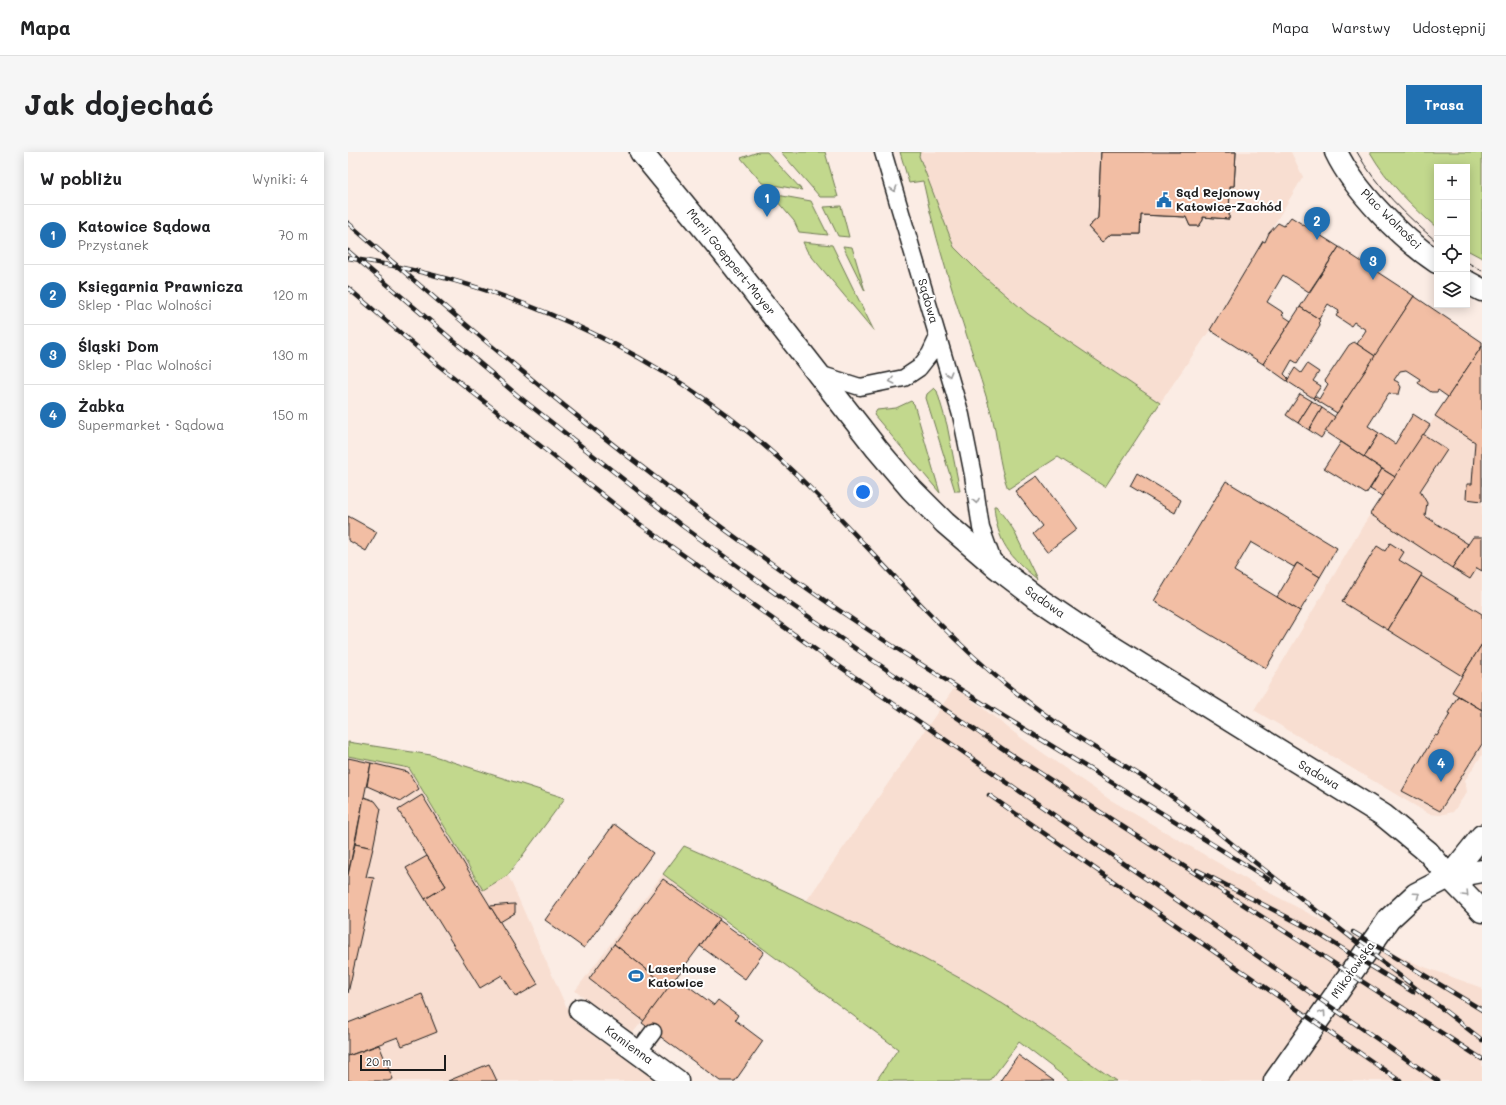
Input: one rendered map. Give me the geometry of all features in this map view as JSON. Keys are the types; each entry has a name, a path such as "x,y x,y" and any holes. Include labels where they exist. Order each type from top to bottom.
{"main road":[{"name":"Marii Goeppert-Mayer","path":"641,152 723,252 877,449 911,489 945,523 995,566"},
{"name":"Plac Wolności","path":"1336,152 1358,186 1390,222 1434,260"},
{"path":"1470,284 1482,290"},
{"name":"Sądowa","path":"995,566 1034,596 1083,629 1383,815 1428,852 1482,911"},
{"path":"1450,877 1482,836"},
{"path":"1450,877 1482,871"},
{"name":"Mikołowska","path":"1275,1081 1389,920 1416,894 1450,877"},
{"name":"Kamienna","path":"580,1010 677,1081"}],"lane":[{"name":"Sądowa","path":"883,152 961,415 980,528 995,566"},
{"path":"819,374 860,387 904,378 919,368 930,354 938,337"},
{"path":"638,1052 653,1032"}],"shaded area":[{"path":"920,152 1291,152 1303,177 1210,330 1160,403 1028,314 980,273 954,247 919,156"},
{"path":"1482,347 1482,755 1465,780 1467,792 1453,812 1440,815 1429,814 1254,710 1370,514"},
{"path":"955,687 1020,737 1109,799 1268,892 1356,938 1422,966 1482,988 1482,1081 1116,1081 1024,1017 944,969 807,900"},
{"path":"348,756 409,768 483,890 508,875 565,1004 575,1022 656,1081 348,1081"},
{"path":"663,874 721,917 633,1033 575,991"}],"green space":[{"path":"758,152 767,152 802,190 762,183 741,158"},
{"path":"781,152 825,152 838,197 820,197"},
{"path":"900,152 920,152 919,156 954,247 980,273 1028,314 1160,403 1105,487 1058,457 1008,489 1002,470 990,409 945,267 923,181 909,183"},
{"path":"1370,152 1482,152 1482,258 1470,252 1470,164 1434,164 1434,225 1400,193"},
{"path":"771,194 811,201 828,235 799,232 794,221"},
{"path":"841,206 849,237 838,236 824,207"},
{"path":"803,242 832,245 874,331 807,251"},
{"path":"843,246 852,247 865,291"},
{"path":"934,388 937,391 947,425 960,491 955,491 926,398 927,394"},
{"path":"911,401 914,404 940,493 874,415 877,410 896,408"},
{"path":"994,506 996,506 1013,529 1037,579 1012,556 1006,548 998,530"},
{"path":"348,742 431,755 565,798 508,875 483,890 409,768 348,756"},
{"path":"684,846 782,889 847,920 966,981 1010,1008 1116,1081 1070,1081 1019,1042 990,1081 876,1081 898,1049 663,874"}],"building":[{"name":"Sąd Rejonowy Katowice-Zachód","path":"1101,152 1144,152 1144,179 1167,180 1168,152 1236,152 1234,186 1230,186 1229,219 1203,217 1203,220 1199,226 1190,226 1186,217 1141,215 1140,234 1111,234 1102,242 1088,227 1098,218"},
{"name":"Sąd Rejonowy Katowice-Zachód","path":"1101,152 1236,152 1234,186 1230,186 1229,219 1203,217 1203,220 1199,226 1190,226 1186,217 1141,215 1140,234 1111,234 1102,242 1088,227 1098,218"},
{"path":"1291,217 1339,247 1309,292 1283,275 1267,302 1284,313 1282,315 1291,321 1263,364 1210,330 1263,241 1265,242 1269,233 1278,223 1284,226"},
{"path":"1339,247 1414,296 1375,356 1357,344 1366,330 1354,322 1351,326 1336,316 1339,311 1328,304 1319,319 1300,307"},
{"path":"1414,296 1482,342 1482,346 1448,397 1438,390 1437,392 1431,392 1418,383 1420,379 1406,370 1400,371 1394,380 1398,382 1401,387 1399,394 1389,393 1368,426 1379,433 1364,457 1325,431"},
{"path":"1300,307 1319,319 1320,326 1297,363 1292,360 1284,374 1288,378 1287,381 1263,364"},
{"path":"1354,342 1375,356 1337,413 1313,398 1315,396 1319,399 1328,384 1325,381 1349,345"},
{"path":"1482,346 1482,501 1466,499 1467,484 1472,484 1475,442 1435,416"},
{"path":"1307,364 1319,372 1313,381 1321,386 1313,398 1287,381 1295,368 1301,373"},
{"path":"1300,394 1312,401 1298,423 1286,415"},
{"path":"1312,401 1322,408 1309,430 1298,423"},
{"path":"1322,408 1335,417 1321,438 1309,430"},
{"path":"1413,414 1430,425 1395,477 1364,457 1379,433 1395,444"},
{"path":"1423,434 1447,450 1420,491 1427,503 1425,516 1468,544 1452,568 1370,514"},
{"path":"1341,442 1382,469 1366,494 1324,468"},
{"path":"1382,469 1395,477 1382,496 1370,489"},
{"path":"1137,473 1181,500 1175,513 1130,486"},
{"path":"1037,476 1077,529 1047,552 1033,534 1042,526 1015,491"},
{"path":"1226,481 1337,548 1320,577 1297,563 1294,567 1251,542 1234,571 1300,611 1266,668 1154,601"},
{"path":"348,516 377,532 366,551 348,540"},
{"path":"1473,537 1482,537 1482,571 1477,568 1470,579 1452,568"},
{"path":"1390,543 1404,552 1399,560 1422,574 1388,630 1342,602 1377,546 1385,551"},
{"path":"1297,563 1320,577 1300,611 1277,597"},
{"path":"1421,576 1482,614 1482,644 1462,676 1388,630"},
{"path":"1482,644 1482,710 1452,692"},
{"path":"1458,696 1482,710 1482,744 1440,811 1402,791 1435,735 1437,736 1450,714 1448,713"},
{"path":"348,758 371,763 348,875"},
{"path":"371,763 408,772 419,789 401,801 367,786"},
{"path":"422,795 538,984 516,997 502,975 480,988 425,899 446,886 398,810"},
{"path":"364,797 375,801 381,809 373,848 355,844"},
{"path":"614,824 653,853 584,948 545,920"},
{"path":"355,844 373,848 366,877 374,878 348,993 348,875"},
{"path":"427,856 446,886 425,899 406,868"},
{"path":"663,879 720,919 669,987 614,944"},
{"path":"515,904 515,913 500,922 490,906"},
{"path":"719,920 764,952 745,979 700,946"},
{"path":"614,944 669,987 644,1021 589,979"},
{"path":"676,977 714,1005 718,1000 738,1015 735,1020 763,1041 735,1081 720,1081 642,1023"},
{"path":"422,994 437,1032 402,1046 398,1037 348,1056 348,1023"},
{"path":"379,1045 393,1079 388,1081 348,1081 348,1056"},
{"path":"1018,1055 1054,1081 1000,1081"},
{"path":"489,1064 497,1081 448,1081"}],"tram line":[{"path":"1357,152 1373,177 1383,189 1434,239"},
{"path":"1470,264 1482,271"}],"railway":[{"path":"348,223 472,330 599,434 664,484 796,581 914,660 1271,881"},
{"path":"348,251 517,395 681,525 783,599 1006,751 1482,1059"},
{"path":"348,258 411,270 473,286 533,307 592,333 648,363 702,397 753,436 801,479 925,609 951,635 1004,683 1088,744 1151,782 1175,799 1482,1040"},
{"path":"348,288 438,365 637,522 826,657 1438,1081"},
{"path":"989,795 1400,1081"},
{"path":"1197,870 1312,930 1413,992"},
{"path":"1353,932 1482,1010"}],"place":[{"name":"Sąd Rejonowy Katowice-Zachód","path":"1164,200"},
{"name":"Katowice Sądowa","path":"767,217"},
{"name":"Księgarnia Prawnicza","path":"1317,240"},
{"name":"Śląski Dom","path":"1373,280"},
{"name":"Żabka","path":"1441,782"},
{"name":"Laserhouse Katowice","path":"636,976"}]}
